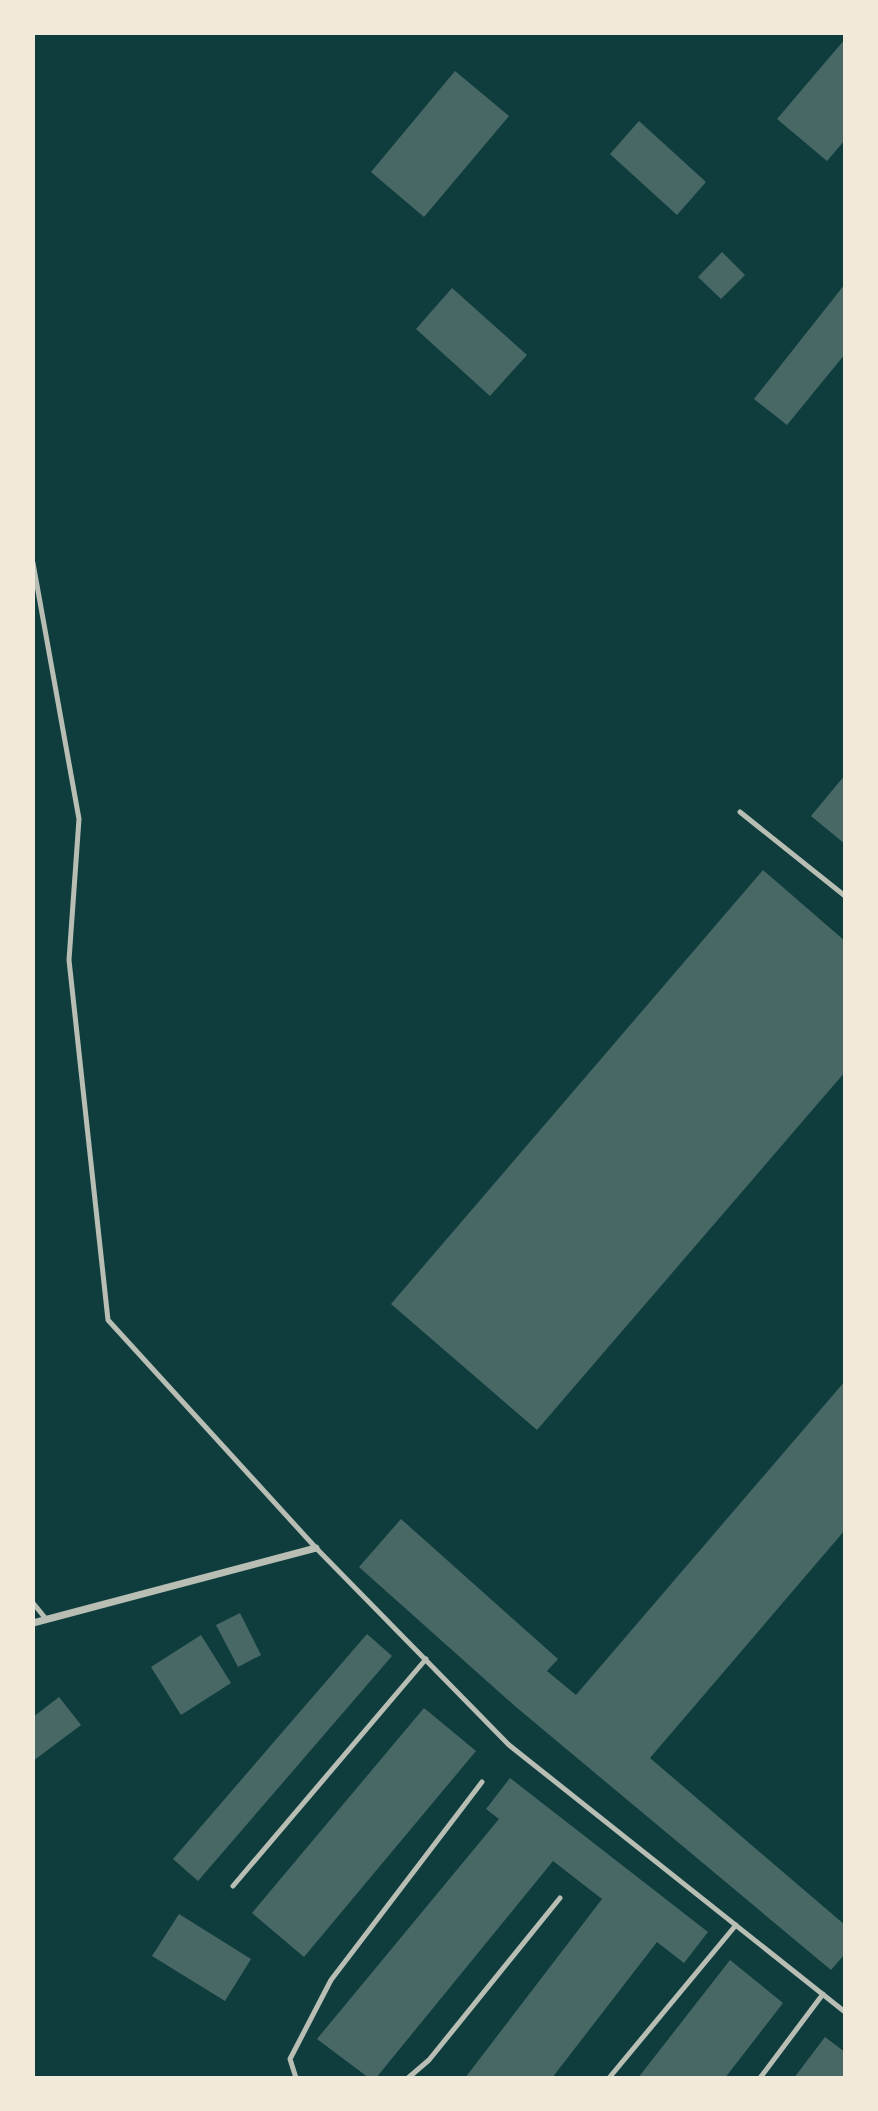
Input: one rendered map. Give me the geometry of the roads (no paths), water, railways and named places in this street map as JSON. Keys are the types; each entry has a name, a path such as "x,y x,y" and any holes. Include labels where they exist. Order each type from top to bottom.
{"street":[{"path":"33,1623 316,1548"}],"lane":[{"path":"33,563 79,819 69,960 108,1320 316,1548 509,1745 845,2012"},
{"path":"740,812 845,896"},
{"path":"33,1604 46,1619"},
{"path":"233,1886 426,1659"},
{"path":"296,2078 290,2059 331,1980 482,1782"},
{"path":"408,2078 429,2060 560,1898"},
{"path":"609,2078 736,1925"},
{"path":"760,2078 823,1994"}]}
